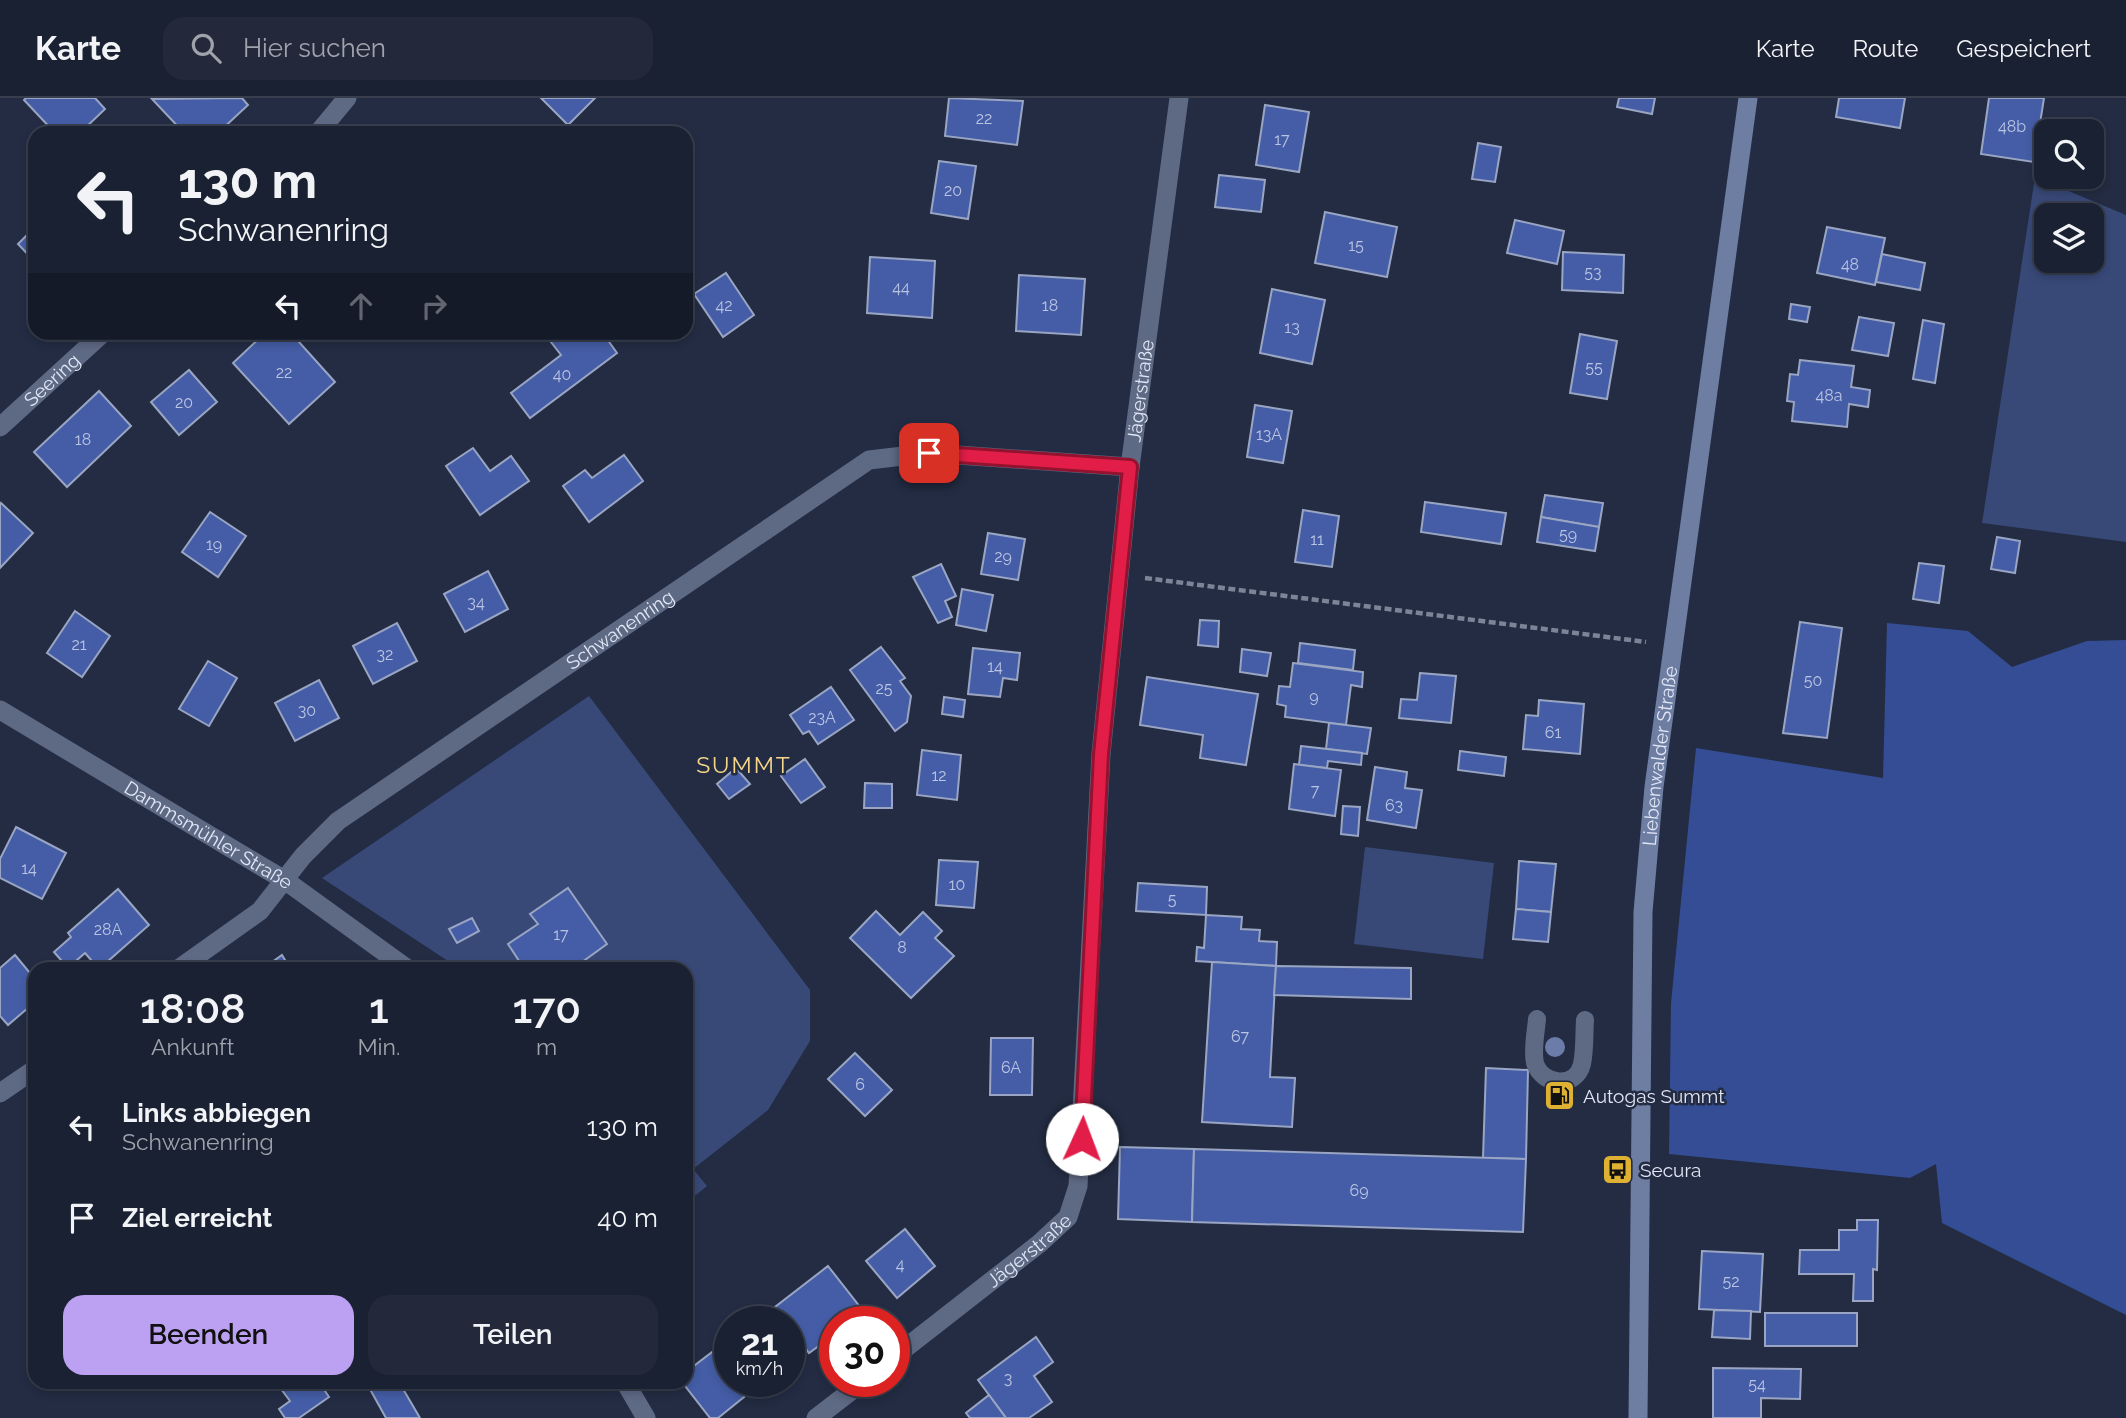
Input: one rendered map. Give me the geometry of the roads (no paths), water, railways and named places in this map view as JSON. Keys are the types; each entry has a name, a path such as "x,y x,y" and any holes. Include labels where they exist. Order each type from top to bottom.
{"main road":[{"name":"Liebenwalder Straße","path":"1638,1418 1644,902 1654,787 1748,98"}],"street":[{"path":"324,126 347,98"},
{"name":"Jägerstraße","path":"910,1345 1040,1243 1068,1217 1078,1186 1101,754 1130,467 1179,98"},
{"name":"Seering","path":"0,427 95,340"},
{"name":"Schwanenring","path":"188,962 260,911 303,856 338,821 869,460 929,453 1130,467"},
{"name":"Dammsmühler Straße","path":"0,710 286,881 398,962"},
{"path":"0,1093 28,1074"},
{"path":"629,1389 646,1418"},
{"path":"816,1418 843,1397"}],"lane":[{"path":"1537,1019 1535,1060 1540,1073 1552,1081 1576,1076 1582,1065 1585,1020"}],"place":[{"name":"Autogas Summt","path":"1560,1096"},
{"name":"Secura","path":"1617,1170"}],"district":[{"name":"SUMMT","path":"744,764"}]}
